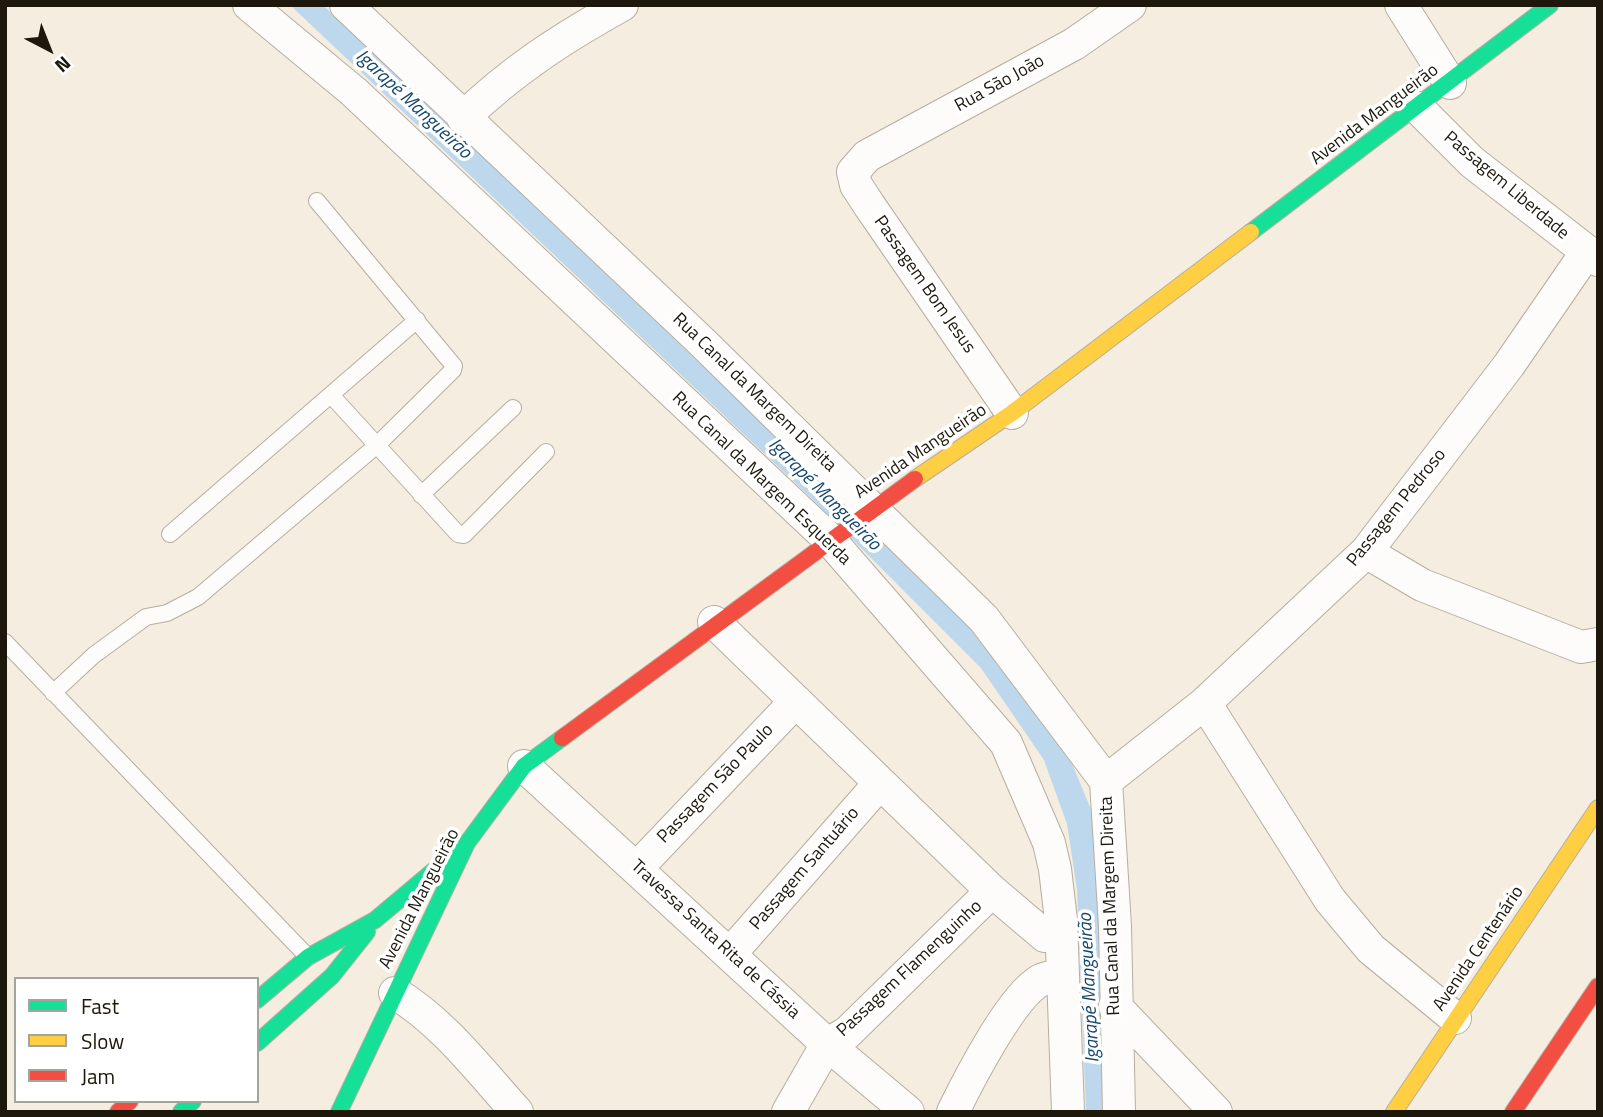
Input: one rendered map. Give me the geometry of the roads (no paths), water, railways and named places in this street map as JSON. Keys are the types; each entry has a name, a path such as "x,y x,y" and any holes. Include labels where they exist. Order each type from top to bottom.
{"street":[{"name":"Rua Canal da Margem Esquerda","path":"249,5 354,92 829,539 1006,743 1049,843 1060,920 1068,1112"},
{"name":"Rua Canal da Margem Direita","path":"346,5 873,507 984,619 1106,781 1114,881 1119,1112"},
{"path":"463,118 502,81 548,47 622,5"},
{"name":"Rua São João","path":"867,156 1074,44 1130,5"},
{"path":"1401,5 1450,83"},
{"name":"Avenida Mangueirão","path":"339,1112 467,843 524,766 714,622 873,507 1012,413 1418,108 1550,5"},
{"name":"Passagem Liberdade","path":"1418,108 1472,162 1592,257"},
{"name":"Passagem Bom Jesus","path":"867,156 854,168 856,185 1012,413"},
{"name":"Passagem Pedroso","path":"1106,781 1205,703 1366,552 1592,257"},
{"path":"1366,552 1422,585 1581,646 1598,644"},
{"path":"714,622 992,891 1045,936 1060,920"},
{"name":"Passagem São Paulo","path":"637,868 796,701"},
{"path":"1205,703 1330,901 1371,949 1455,1018"},
{"name":"Travessa Santa Rita de Cássia","path":"524,766 827,1044 908,1112"},
{"name":"Passagem Santuário","path":"730,954 880,783"},
{"name":"Avenida Centenário","path":"1394,1112 1598,808"},
{"path":"259,998 308,957 379,916 467,843"},
{"name":"Passagem Flamenguinho","path":"827,1044 848,1033 992,891"},
{"path":"259,1041 332,976 379,916"},
{"path":"953,1112 984,1050 1013,1008 1041,980 1063,975"},
{"path":"1513,1112 1598,986"},
{"path":"395,993 417,1006 445,1033 517,1112"},
{"path":"1115,1006 1216,1112"},
{"path":"788,1112 827,1044"}],"lane":[{"path":"53,693 94,655 146,617 167,613 198,597 376,446 454,366 317,201"},
{"path":"170,534 417,320"},
{"path":"331,395 453,532 464,535 546,452"},
{"path":"421,495 513,408"},
{"path":"5,642 308,957"}],"water":[{"name":"Igarapé Mangueirão","path":"290,5 323,5 810,468 978,634 1027,688 1070,759 1095,819 1109,1112 1086,1112 1077,889 1067,824 1044,760 981,668 808,495"}]}
